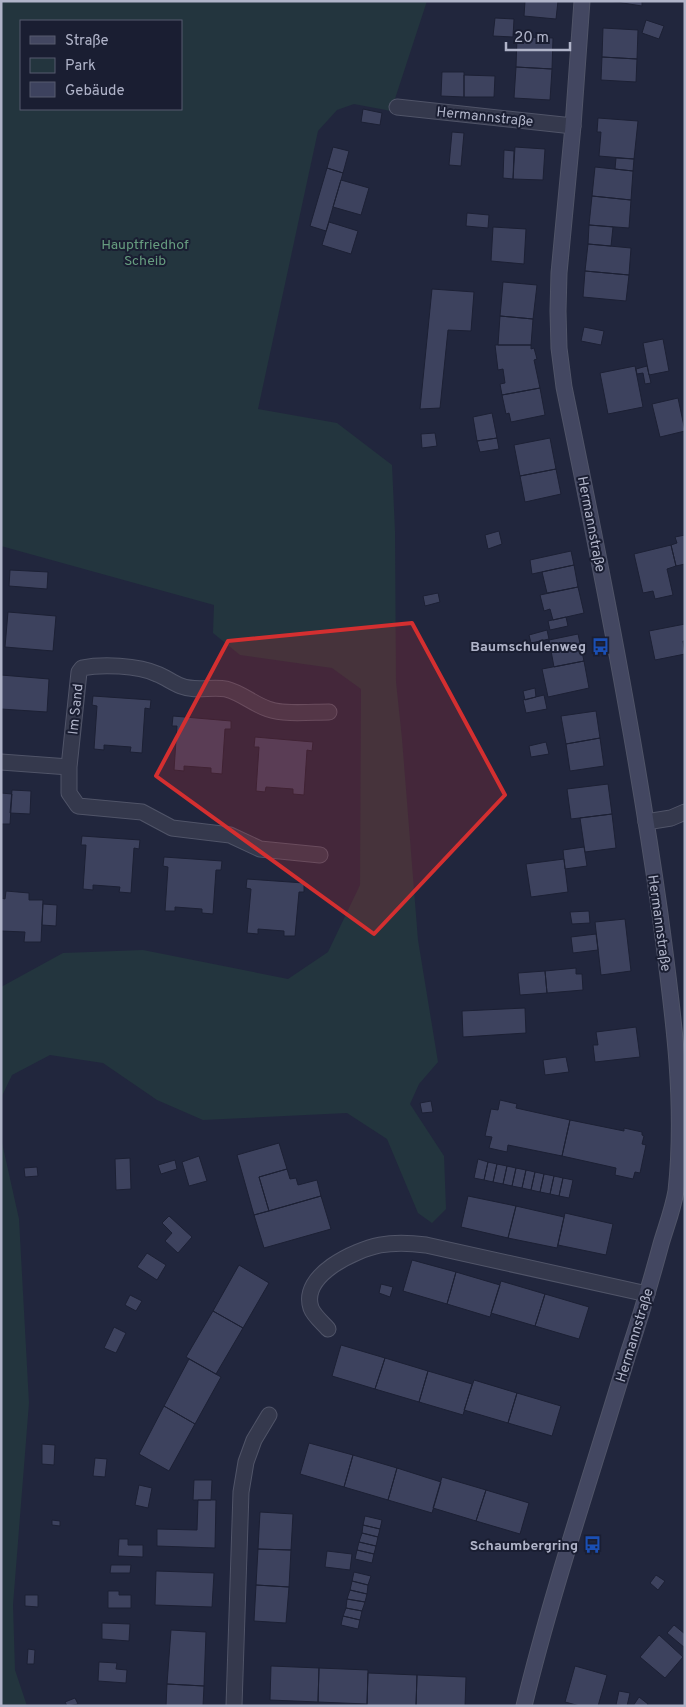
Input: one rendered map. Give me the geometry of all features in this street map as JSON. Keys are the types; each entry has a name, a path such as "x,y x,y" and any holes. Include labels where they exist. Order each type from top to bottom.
{"street":[{"name":"Hermannstraße","path":"524,1706 567,1554 675,1197 681,1148 680,1089 668,978 646,822 630,718 564,387 559,348 559,273 573,126 582,1"},
{"name":"Hermannstraße","path":"397,107 573,126"},
{"name":"Im Sand","path":"320,855 260,849 230,835 172,828 142,812 78,806 69,793 69,766 79,672 82,668 95,665 144,669 156,673 180,686 191,689 225,689 237,692 266,709 275,711 329,712"},
{"path":"1,762 69,766"},
{"path":"646,822 671,818 685,812"},
{"path":"328,1329 311,1308 310,1296 317,1279 335,1263 350,1255 380,1245 408,1242 426,1245 647,1294"},
{"path":"234,1706 241,1492 246,1462 254,1440 269,1415"}],"highlighted area":[{"path":"412,623 505,795 374,934 156,776 228,641"}],"green space":[{"name":"Hauptfriedhof Scheib","path":"1,1 427,1 391,111 354,104 337,110 318,131 258,409 337,423 392,465 395,531 396,682 418,940 438,1062 419,1084 410,1104 444,1156 446,1209 432,1223 418,1213 387,1139 347,1113 203,1120 157,1100 103,1063 50,1055 12,1075 1,1098 1,987 63,953 143,950 288,979 328,952 360,885 361,689 332,668 240,655 213,633 214,605 1,546"},
{"path":"1,1138 19,1219 29,1403 13,1605 15,1670 27,1706 1,1706"}],"building":[{"path":"525,1 558,1 556,19 524,16"},
{"path":"610,1 642,1 642,6"},
{"path":"495,18 514,19 513,37 493,36"},
{"path":"646,20 664,26 659,39 642,33"},
{"path":"603,28 638,30 637,59 602,57"},
{"path":"517,37 553,38 552,69 516,67"},
{"path":"602,57 637,59 636,82 601,80"},
{"path":"516,67 552,69 550,100 514,98"},
{"path":"442,72 464,72 464,97 441,96"},
{"path":"464,75 495,76 494,97 464,97"},
{"path":"363,109 382,113 380,125 361,122"},
{"path":"598,118 638,121 634,159 599,156 601,132 597,132"},
{"path":"452,132 464,133 461,166 449,165"},
{"path":"333,147 349,151 343,173 327,168"},
{"path":"515,147 545,149 543,180 513,179"},
{"path":"504,150 514,151 513,179 503,178"},
{"path":"616,158 634,159 633,171 615,169"},
{"path":"595,167 633,171 631,200 592,196"},
{"path":"327,168 343,173 326,231 310,226"},
{"path":"341,180 369,188 361,215 333,207"},
{"path":"592,196 631,200 629,228 589,225"},
{"path":"467,213 489,215 488,228 466,226"},
{"path":"329,222 358,231 351,254 322,245"},
{"path":"589,225 613,227 611,246 588,244"},
{"path":"493,227 526,229 524,264 491,261"},
{"path":"588,244 631,248 629,275 585,271"},
{"path":"585,271 629,275 626,301 583,297"},
{"path":"503,282 537,285 533,319 500,316"},
{"path":"432,289 474,292 471,331 448,330 440,408 420,409"},
{"path":"500,316 533,319 531,345 498,345"},
{"path":"584,327 604,331 601,345 581,341"},
{"path":"663,339 669,371 649,375 643,343"},
{"path":"495,345 531,345 531,349 534,348 537,359 534,360 540,388 502,395 500,384 505,383 503,369 498,370"},
{"path":"635,366 643,407 608,414 600,373"},
{"path":"647,366 651,383 645,384 643,373 637,374 636,369"},
{"path":"540,388 545,415 511,422 509,413 506,414 502,395"},
{"path":"678,398 685,431 660,437 652,404"},
{"path":"492,413 497,438 477,441 473,417"},
{"path":"435,433 437,446 422,448 421,434"},
{"path":"497,438 499,449 480,452 477,441"},
{"path":"550,438 556,469 520,476 514,445"},
{"path":"556,469 561,494 525,502 520,476"},
{"path":"499,531 502,544 488,549 485,535"},
{"path":"685,535 685,564 676,566 671,545 677,543 675,537"},
{"path":"671,545 676,566 667,569 673,595 655,599 653,591 643,593 634,554"},
{"path":"571,551 574,565 532,574 530,560"},
{"path":"574,565 578,587 547,593 542,572"},
{"path":"10,570 48,572 47,589 9,586"},
{"path":"578,587 584,613 553,620 550,609 544,611 540,595"},
{"path":"438,593 440,602 425,606 423,596"},
{"path":"8,612 56,616 53,651 5,647"},
{"path":"566,617 568,626 550,630 548,621"},
{"path":"685,624 685,641 683,641 685,654 655,660 649,631"},
{"path":"547,630 549,639 531,643 529,635"},
{"path":"578,634 584,661 554,667 549,640"},
{"path":"584,661 589,688 548,697 542,669"},
{"path":"1,675 49,679 47,712 1,709"},
{"path":"535,688 536,697 525,700 523,691"},
{"path":"544,695 547,709 526,713 523,700"},
{"path":"93,696 151,700 150,709 145,708 142,753 130,752 131,747 104,745 104,750 94,749 97,706 92,705"},
{"path":"596,711 600,738 566,744 561,716"},
{"path":"173,716 231,721 231,729 225,729 222,774 211,773 211,768 184,766 184,771 174,770 177,726 172,726"},
{"path":"255,737 313,742 312,751 307,750 304,795 293,794 293,789 266,787 265,792 256,791 259,747 254,747"},
{"path":"600,738 604,766 570,771 566,744"},
{"path":"546,742 549,754 531,757 529,746"},
{"path":"608,784 612,814 571,819 567,789"},
{"path":"12,790 31,791 30,814 10,813"},
{"path":"1,793 12,794 10,824 1,824"},
{"path":"612,814 616,848 585,852 580,818"},
{"path":"82,836 140,840 139,849 134,848 131,893 119,892 120,887 93,885 93,890 83,889 86,845 81,845"},
{"path":"584,847 587,866 565,869 563,850"},
{"path":"164,857 222,861 221,870 216,870 213,914 202,913 202,909 175,907 175,911 165,911 168,867 163,866"},
{"path":"564,859 568,892 531,897 526,864"},
{"path":"247,879 304,883 304,892 299,892 295,936 284,936 284,931 258,929 258,934 247,933 251,889 246,888"},
{"path":"6,891 29,893 29,900 43,900 41,942 24,942 25,932 1,931 1,898 5,899"},
{"path":"43,904 57,905 56,926 42,925"},
{"path":"589,911 590,923 572,924 570,912"},
{"path":"625,919 631,971 601,975 595,922"},
{"path":"596,934 598,950 573,953 571,937"},
{"path":"576,968 576,974 582,974 583,990 547,993 545,971"},
{"path":"545,971 547,993 520,995 518,973"},
{"path":"525,1008 526,1033 463,1037 462,1011"},
{"path":"636,1027 640,1057 595,1062 593,1045 598,1045 596,1032"},
{"path":"566,1057 569,1072 545,1075 543,1060"},
{"path":"500,1100 517,1104 516,1108 570,1120 562,1156 508,1145 507,1152 489,1148 492,1137 485,1136 491,1109 498,1110"},
{"path":"431,1101 433,1112 422,1113 420,1103"},
{"path":"570,1120 624,1131 624,1128 642,1132 644,1136 642,1144 646,1145 640,1173 635,1172 633,1179 615,1175 616,1168 562,1156"},
{"path":"279,1143 287,1169 259,1177 269,1211 254,1215 237,1155"},
{"path":"199,1156 207,1181 189,1186 182,1162"},
{"path":"130,1158 131,1189 116,1190 115,1159"},
{"path":"478,1159 488,1162 484,1180 474,1178"},
{"path":"175,1160 177,1169 161,1174 158,1165"},
{"path":"488,1162 497,1164 493,1182 484,1180"},
{"path":"497,1164 507,1166 503,1184 493,1182"},
{"path":"507,1166 516,1168 512,1186 503,1184"},
{"path":"37,1167 38,1176 25,1177 24,1168"},
{"path":"516,1168 526,1170 522,1188 512,1186"},
{"path":"287,1169 290,1179 296,1178 298,1185 317,1180 321,1196 269,1211 259,1177"},
{"path":"526,1170 535,1172 531,1190 522,1188"},
{"path":"535,1172 544,1174 540,1192 531,1190"},
{"path":"544,1174 554,1176 550,1194 540,1192"},
{"path":"554,1176 563,1178 559,1196 550,1194"},
{"path":"563,1178 573,1180 569,1198 559,1196"},
{"path":"321,1196 331,1229 264,1248 254,1215"},
{"path":"468,1196 516,1206 508,1238 461,1227"},
{"path":"516,1206 564,1217 557,1248 508,1238"},
{"path":"565,1213 613,1224 606,1255 558,1245"},
{"path":"169,1216 192,1237 178,1253 165,1241 172,1233 162,1223"},
{"path":"147,1253 166,1265 157,1280 137,1267"},
{"path":"412,1260 456,1272 447,1304 403,1291"},
{"path":"239,1265 269,1283 243,1328 213,1311"},
{"path":"456,1272 500,1285 490,1317 447,1304"},
{"path":"501,1281 545,1294 535,1326 491,1313"},
{"path":"381,1284 393,1287 390,1297 379,1293"},
{"path":"545,1294 589,1307 579,1339 535,1326"},
{"path":"130,1295 142,1301 136,1311 125,1305"},
{"path":"213,1311 243,1328 216,1374 186,1357"},
{"path":"114,1327 126,1333 116,1353 104,1348"},
{"path":"341,1345 385,1358 375,1389 332,1376"},
{"path":"385,1358 428,1371 419,1402 375,1389"},
{"path":"189,1359 221,1377 195,1424 164,1406"},
{"path":"428,1371 472,1384 463,1415 419,1402"},
{"path":"474,1380 517,1393 508,1423 464,1410"},
{"path":"517,1393 561,1406 552,1436 508,1423"},
{"path":"164,1406 195,1424 169,1471 139,1454"},
{"path":"309,1443 353,1455 344,1487 300,1474"},
{"path":"42,1444 55,1445 54,1465 42,1464"},
{"path":"353,1455 397,1468 388,1500 344,1487"},
{"path":"95,1458 107,1459 105,1477 93,1476"},
{"path":"397,1468 441,1482 432,1513 388,1500"},
{"path":"442,1477 486,1490 476,1521 433,1508"},
{"path":"194,1480 212,1480 211,1500 193,1500"},
{"path":"139,1485 152,1488 148,1508 135,1505"},
{"path":"486,1490 529,1503 520,1534 476,1521"},
{"path":"198,1500 216,1500 215,1548 157,1546 157,1529 197,1530"},
{"path":"260,1512 293,1514 291,1550 258,1549"},
{"path":"365,1516 382,1520 380,1529 363,1525"},
{"path":"52,1520 60,1521 60,1526 52,1525"},
{"path":"363,1525 380,1529 378,1537 362,1533"},
{"path":"362,1533 378,1537 376,1546 359,1542"},
{"path":"119,1539 128,1539 128,1545 143,1545 143,1557 118,1556"},
{"path":"359,1542 376,1546 374,1554 357,1550"},
{"path":"258,1549 291,1550 289,1587 256,1585"},
{"path":"357,1550 374,1554 372,1563 355,1559"},
{"path":"327,1551 352,1554 350,1570 325,1567"},
{"path":"111,1565 131,1565 130,1573 110,1573"},
{"path":"156,1571 214,1573 212,1607 155,1605"},
{"path":"354,1572 371,1576 368,1585 352,1581"},
{"path":"656,1575 665,1581 658,1590 650,1583"},
{"path":"352,1581 368,1585 367,1594 350,1590"},
{"path":"256,1585 289,1587 286,1623 254,1621"},
{"path":"350,1590 367,1594 365,1602 347,1599"},
{"path":"108,1591 119,1591 119,1595 131,1595 131,1608 108,1608"},
{"path":"25,1595 38,1595 38,1607 25,1606"},
{"path":"347,1599 365,1602 362,1611 346,1608"},
{"path":"346,1608 362,1611 360,1620 343,1616"},
{"path":"343,1616 360,1620 358,1629 341,1625"},
{"path":"102,1623 130,1624 129,1641 102,1639"},
{"path":"674,1625 685,1634 685,1648 667,1633"},
{"path":"171,1630 206,1632 204,1686 167,1684"},
{"path":"659,1635 683,1657 665,1678 640,1657"},
{"path":"28,1649 35,1650 34,1664 27,1664"},
{"path":"99,1662 117,1663 116,1669 127,1670 126,1683 98,1681"},
{"path":"271,1666 319,1668 318,1702 270,1700"},
{"path":"575,1666 607,1675 598,1706 580,1706 565,1702"},
{"path":"319,1668 368,1670 367,1704 318,1702"},
{"path":"368,1673 417,1675 416,1706 367,1706"},
{"path":"417,1675 466,1677 465,1706 416,1706"},
{"path":"167,1684 204,1686 203,1706 166,1706"},
{"path":"619,1691 630,1693 627,1706 616,1705"},
{"path":"639,1697 648,1704 647,1706 633,1706"},
{"path":"75,1698 78,1704 67,1706 65,1702"}],"place":[{"name":"Baumschulenweg","path":"600,646"},
{"name":"Schaumbergring","path":"592,1545"}]}
